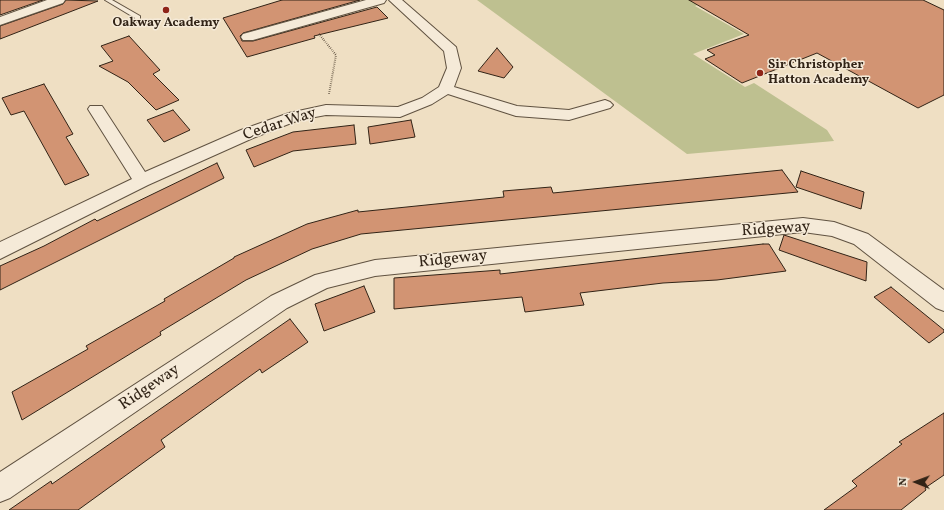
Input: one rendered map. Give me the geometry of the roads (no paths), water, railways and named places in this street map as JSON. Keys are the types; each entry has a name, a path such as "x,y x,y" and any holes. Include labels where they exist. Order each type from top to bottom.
{"street":[{"path":"0,22 59,0"},
{"path":"248,38 380,0"},
{"path":"395,0 451,50 454,68 446,89 516,112 569,115 605,105"},
{"name":"Cedar Way","path":"0,251 142,181 247,134 295,116 326,110 400,112 427,101 446,89"},
{"path":"96,109 142,181"},
{"name":"Ridgeway","path":"0,488 279,302 322,281 374,268 804,225 834,229 861,239 944,302"}],"lane":[{"path":"108,0 138,17 137,20 125,24"}],"place":[{"name":"Oakway Academy","path":"166,10"},
{"name":"Sir Christopher Hatton Academy","path":"760,73"}]}
